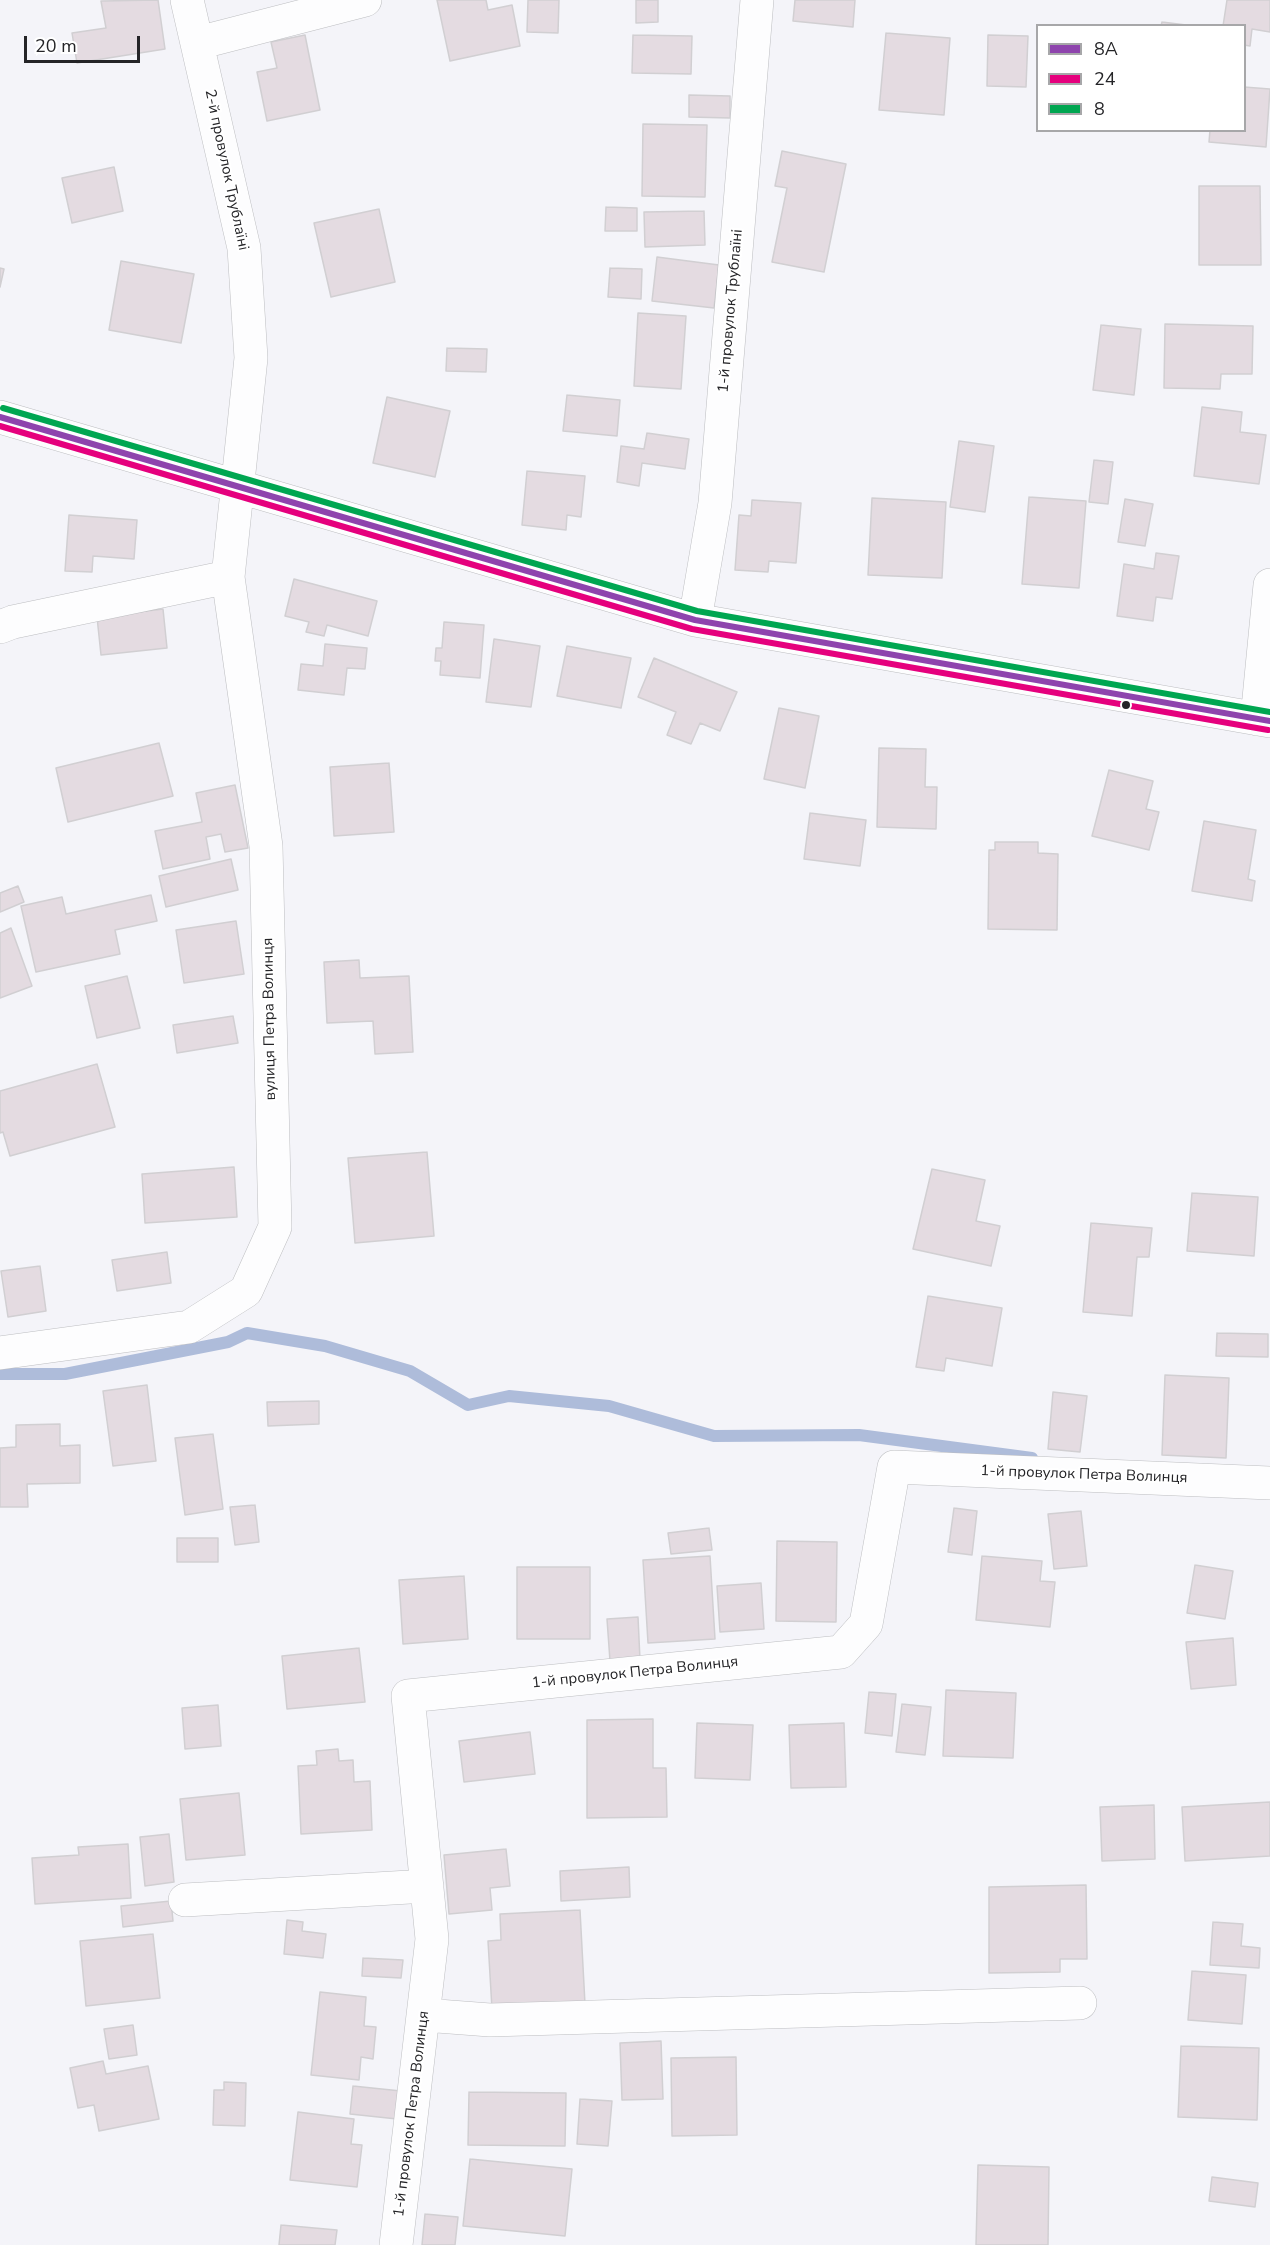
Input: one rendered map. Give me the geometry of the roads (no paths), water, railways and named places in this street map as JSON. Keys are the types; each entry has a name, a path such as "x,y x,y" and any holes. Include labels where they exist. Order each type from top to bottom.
{"street":[{"name":"2-й провулок Трублаїні","path":"187,0 244,248 251,358 238,486"},
{"path":"198,43 365,0"},
{"name":"1-й провулок Трублаїні","path":"695,620 715,503 757,0"},
{"path":"0,417 695,620 1264,720 1270,585"},
{"name":"вулиця Петра Волинця","path":"0,1353 189,1327 246,1291 275,1227 266,846 228,577 238,486"},
{"path":"0,627 13,622 228,577"},
{"name":"1-й провулок Петра Волинця","path":"396,2245 432,1939 408,1696 841,1652 866,1624 894,1467 1270,1483"},
{"path":"186,1900 427,1886"},
{"path":"424,2015 490,2020 1080,2003"}],"waterway":[{"path":"0,1374 65,1374 228,1342 247,1333 325,1346 410,1371 468,1405 509,1396 609,1406 714,1436 859,1435 1032,1458"}]}
